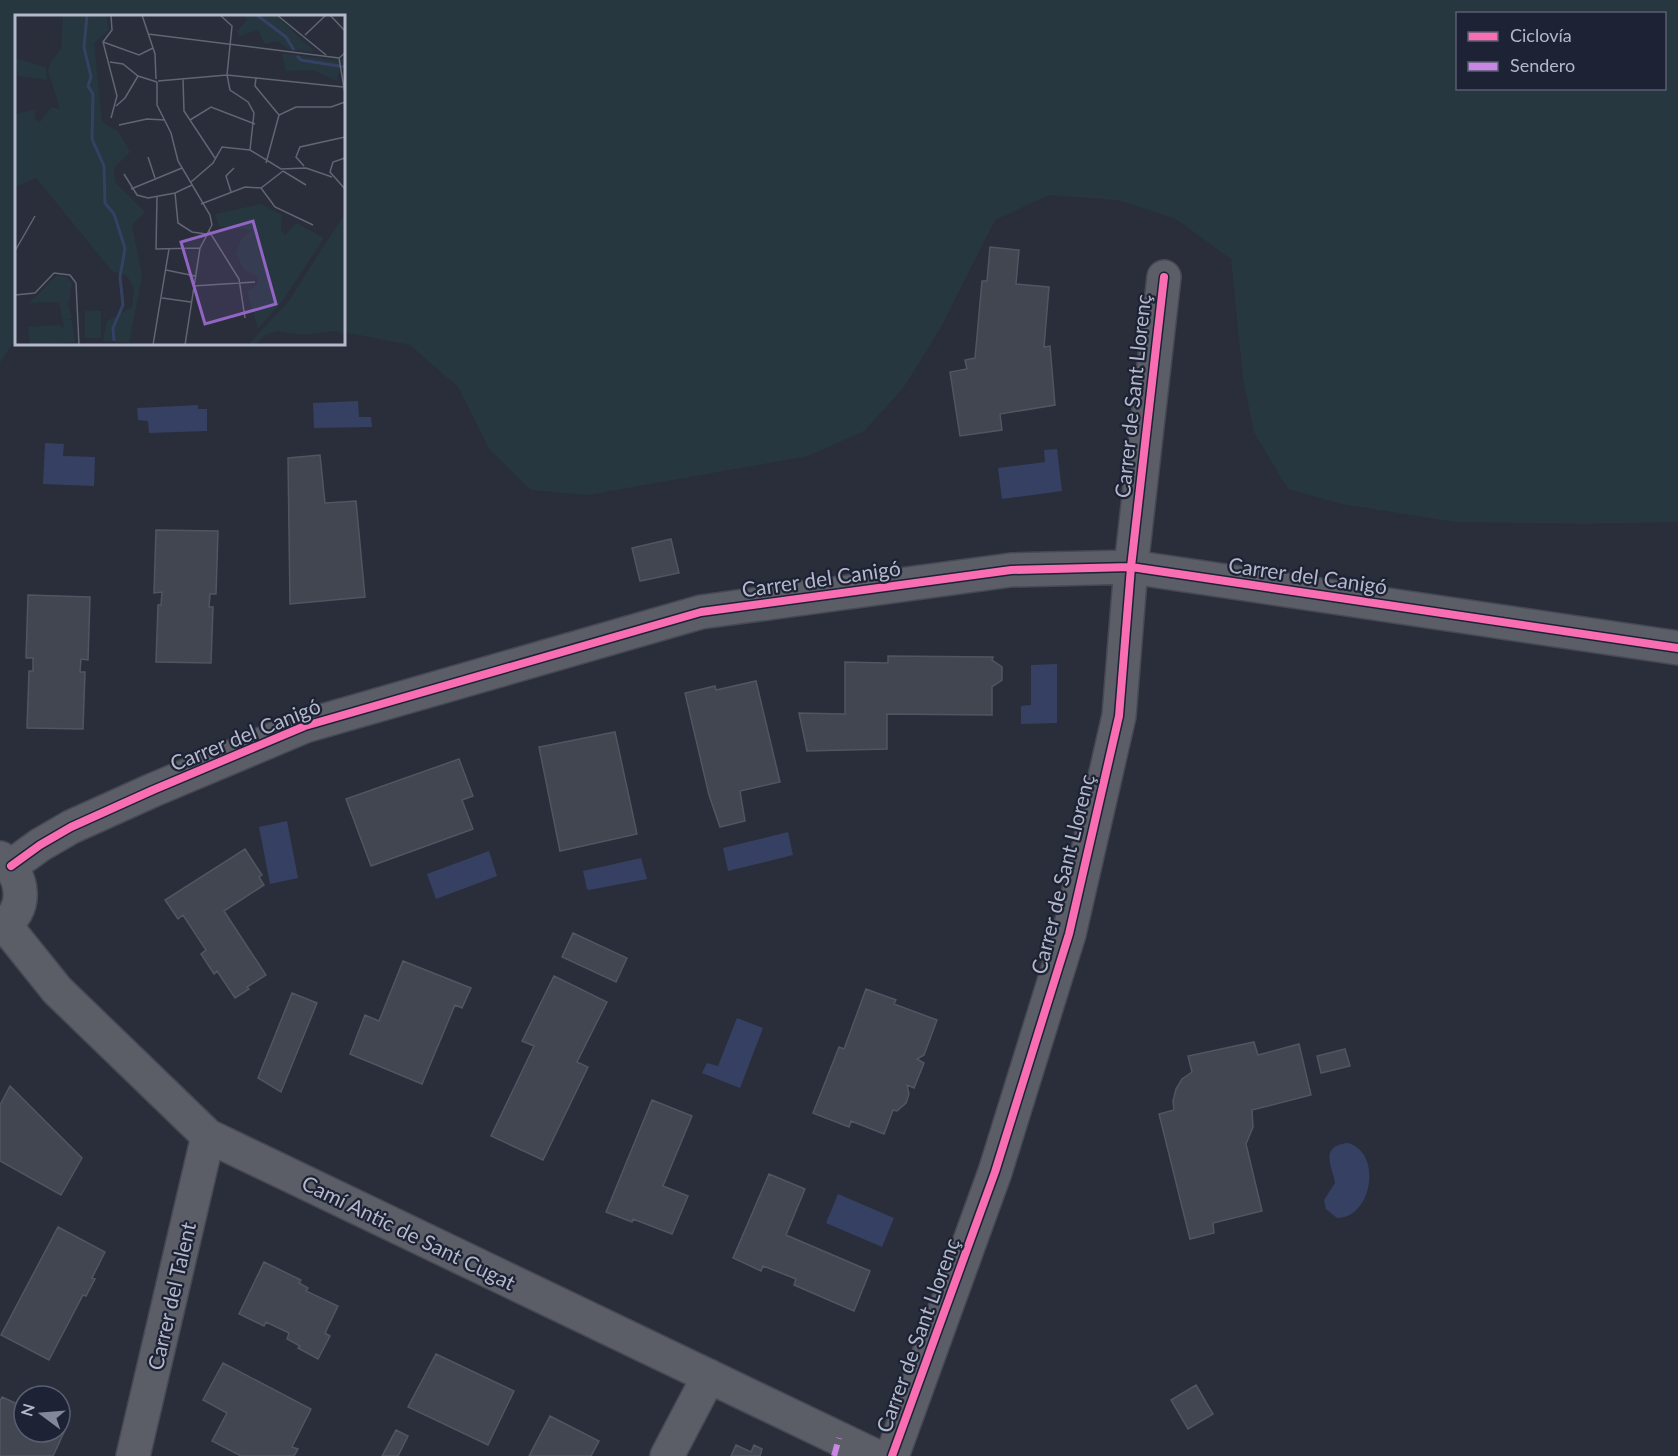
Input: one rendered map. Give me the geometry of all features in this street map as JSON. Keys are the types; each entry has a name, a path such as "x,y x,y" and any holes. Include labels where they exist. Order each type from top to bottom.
{"street":[{"name":"Carrer de Sant Llorenç","path":"892,1456 995,1172 1069,934 1119,716 1131,567 1164,276"},
{"name":"Carrer del Canigó","path":"5,862 71,827 305,726 701,612 1011,570 1131,567 1678,648"},
{"path":"2,925 18,908 20,900 18,878 5,862"},
{"name":"Camí Antic de Sant Cugat","path":"2,925 57,990 208,1136 709,1376 837,1447 875,1456"},
{"name":"Carrer del Talent","path":"133,1456 208,1136"},
{"path":"667,1456 709,1376"}],"shaded area":[{"path":"0,0 1678,0 1678,522 1586,524 1456,522 1342,504 1288,489 1254,432 1243,379 1231,259 1176,219 1118,200 1049,195 995,220 942,325 904,387 864,431 808,456 588,495 531,490 490,450 459,388 410,345 345,332 345,15 15,15 15,340 0,363"}],"water":[{"path":"358,401 359,417 371,417 372,427 314,428 313,403"},
{"path":"198,405 198,409 207,409 207,431 149,433 148,421 138,420 137,408"},
{"path":"45,443 64,444 63,456 95,457 94,486 43,484"},
{"path":"1057,449 1062,491 1002,499 998,468 1045,462 1044,450"},
{"path":"1057,664 1057,723 1021,724 1021,706 1031,705 1031,665"},
{"path":"287,821 298,878 270,884 259,827"},
{"path":"788,832 793,855 728,871 723,848"},
{"path":"489,851 497,876 436,899 427,874"},
{"path":"641,858 647,879 587,889 583,871"},
{"path":"737,1018 763,1028 740,1088 702,1073 707,1063 718,1066"},
{"path":"1348,1143 1359,1149 1366,1159 1369,1184 1358,1208 1349,1215 1337,1218 1326,1209 1324,1200 1335,1183 1330,1165 1330,1153 1333,1148"},
{"path":"838,1194 894,1218 882,1247 826,1223"}],"building":[{"path":"990,247 1019,250 1016,284 1049,287 1044,347 1050,346 1055,405 1000,414 1002,430 960,436 950,372 967,369 965,360 975,358 982,281 987,281"},
{"path":"320,455 325,503 356,501 365,597 290,604 288,458"},
{"path":"156,530 218,531 216,594 210,594 209,607 213,607 211,663 156,662 158,605 161,605 162,592 154,593"},
{"path":"671,539 679,573 640,581 632,548"},
{"path":"28,595 90,597 88,660 81,659 80,672 85,672 83,729 27,728 29,671 33,671 33,658 26,658"},
{"path":"888,656 993,657 992,660 1002,667 1002,680 992,687 992,715 887,714 887,749 807,751 799,713 845,714 845,662 888,663"},
{"path":"756,681 780,782 740,791 745,821 720,827 709,795 685,693 715,686 716,690"},
{"path":"615,732 637,834 560,851 539,747"},
{"path":"459,759 473,796 462,800 473,829 371,866 346,799"},
{"path":"245,849 262,875 259,877 264,885 224,911 266,975 235,998 217,971 214,974 201,954 206,950 183,915 178,919 165,900"},
{"path":"573,933 627,958 616,982 562,957"},
{"path":"403,961 471,988 462,1008 455,1005 422,1084 350,1054 365,1015 379,1021"},
{"path":"554,976 607,1002 577,1062 588,1067 543,1160 491,1136 534,1046 522,1041"},
{"path":"866,989 896,1000 894,1004 937,1020 924,1055 917,1059 924,1063 914,1088 907,1085 909,1094 906,1103 897,1111 893,1110 884,1134 851,1121 849,1127 813,1113 839,1047 844,1049"},
{"path":"292,993 317,1003 281,1092 258,1078"},
{"path":"1254,1042 1258,1055 1299,1044 1311,1095 1252,1110 1253,1127 1246,1144 1262,1211 1213,1223 1214,1233 1190,1239 1159,1114 1174,1110 1173,1101 1176,1089 1182,1079 1192,1072 1188,1056"},
{"path":"1345,1049 1350,1066 1321,1073 1317,1056"},
{"path":"10,1086 82,1158 61,1195 0,1161 0,1105"},
{"path":"652,1100 692,1116 663,1186 688,1196 672,1234 633,1219 632,1222 606,1212"},
{"path":"769,1174 805,1189 786,1235 870,1271 854,1311 794,1285 796,1279 763,1266 761,1271 733,1258"},
{"path":"58,1227 105,1252 92,1278 95,1279 86,1296 83,1295 49,1360 1,1335"},
{"path":"264,1262 301,1280 299,1283 308,1288 306,1291 338,1306 325,1333 330,1336 318,1359 287,1339 289,1333 266,1322 264,1326 239,1314"},
{"path":"436,1354 514,1391 488,1445 408,1407"},
{"path":"223,1363 311,1409 292,1447 298,1449 294,1456 241,1456 212,1441 227,1413 203,1400"},
{"path":"1196,1385 1213,1414 1188,1429 1171,1400"},
{"path":"2,1397 12,1402 12,1444 59,1444 53,1456 0,1456 0,1401"},
{"path":"550,1416 599,1441 591,1456 529,1456"},
{"path":"396,1430 408,1436 398,1456 382,1456"},
{"path":"736,1445 751,1452 754,1445 762,1449 760,1456 731,1456"}],"marked path":[{"path":"834,1456 839,1438"}],"cycle path":[{"path":"892,1456 995,1172 1069,934 1119,716 1131,567 1164,277"},
{"path":"11,866 40,845 71,827 305,726 701,612 1011,570 1131,567 1678,648"}]}
